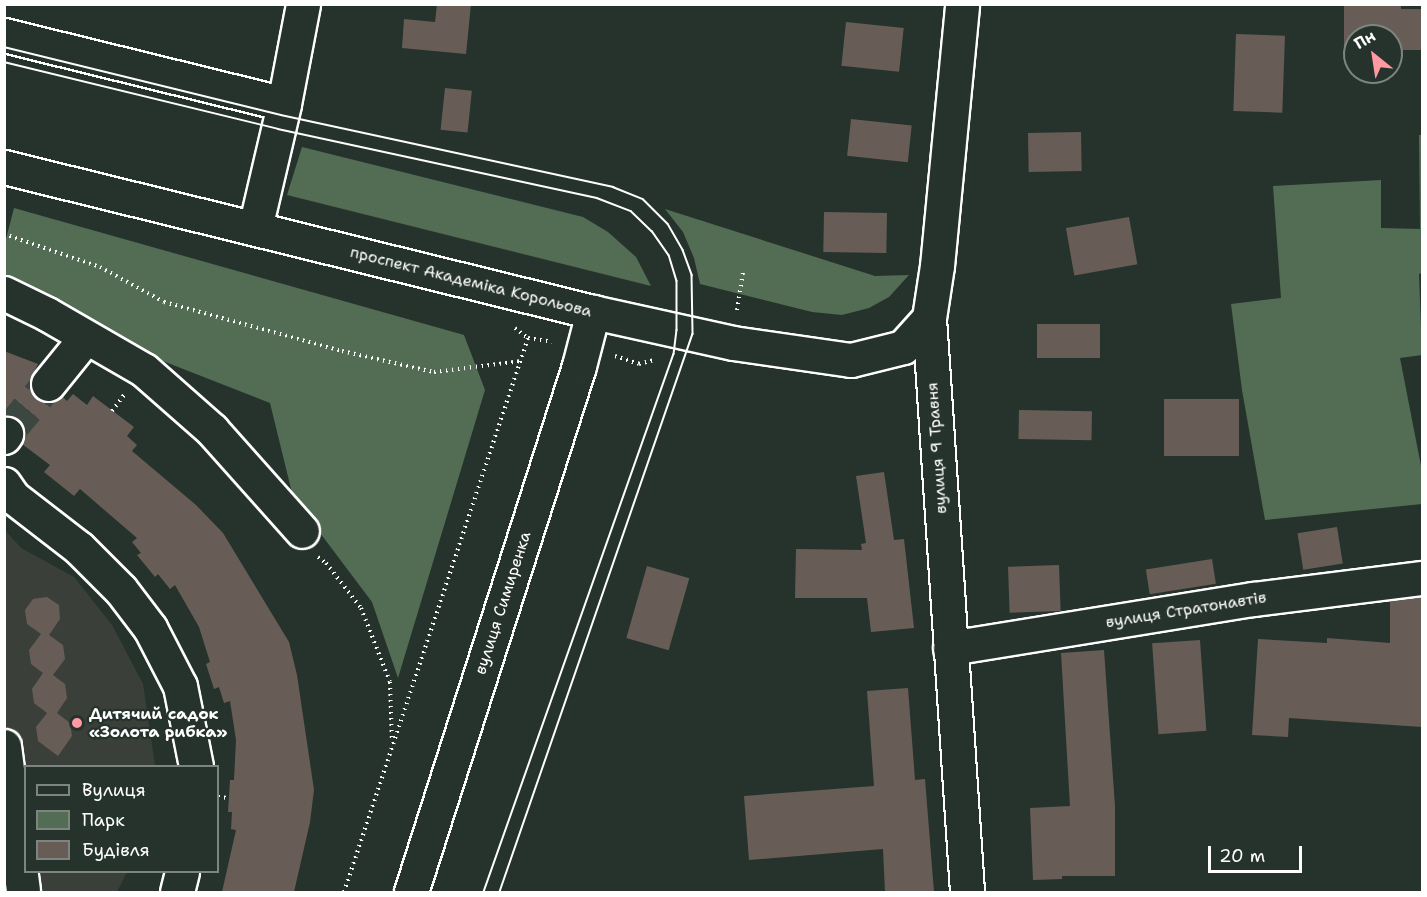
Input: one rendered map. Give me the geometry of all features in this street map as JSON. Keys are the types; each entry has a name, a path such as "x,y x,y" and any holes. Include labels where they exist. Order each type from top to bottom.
{"main road":[{"path":"255,228 285,104 303,4"},
{"name":"вулиця 9 Травня","path":"962,4 937,266 929,318 967,892"},
{"path":"4,35 285,104"},
{"name":"проспект Академіка Корольова","path":"6,175 255,228 593,312 733,343 851,360 903,347 929,318"},
{"path":"4,293 144,370 212,430 302,531"},
{"name":"вулиця Симиренка","path":"411,892 579,366 593,312"},
{"path":"48,384 86,337"},
{"path":"4,484 13,497 79,548 121,590 150,628 180,686 196,765"},
{"name":"вулиця Стратонавтів","path":"950,648 1253,599 1422,578"},
{"path":"4,746 23,890"},
{"path":"177,892 182,873"}],"path":[{"path":"4,234 100,267 164,302 342,351 434,372 521,361"},
{"path":"302,531 361,608 390,682 393,746"},
{"path":"219,796 229,798"}],"shaded area":[{"name":"Дитячий садок «Золота рибка»","path":"4,529 21,548 74,577 112,625 143,684 155,765 24,765 24,873 126,873 117,892 5,892"}],"green space":[{"path":"1419,135 1422,135 1422,273 1419,274 1422,355 1400,358 1422,471 1422,504 1265,520 1242,390 1231,304 1281,298 1273,186 1381,180 1381,228 1420,229"},
{"path":"302,147 583,217 608,232 636,257 651,286 287,195"},
{"path":"14,208 464,335 485,390 398,678 372,602 293,497 270,403 150,356 5,283 5,243"},
{"path":"665,209 875,276 909,275 889,297 869,308 842,315 812,312 700,284 694,258 683,232"}],"building":[{"path":"437,4 471,4 466,54 402,48 404,19 435,22"},
{"path":"1344,4 1401,4 1401,9 1422,9 1422,50 1403,50 1403,24 1344,24"},
{"path":"846,22 904,28 899,72 841,66"},
{"path":"1236,34 1285,36 1282,113 1233,111"},
{"path":"445,88 472,91 467,133 441,130"},
{"path":"851,119 912,125 908,162 847,156"},
{"path":"1081,132 1082,171 1029,172 1028,133"},
{"path":"824,212 887,213 886,253 823,252"},
{"path":"1129,217 1137,264 1074,275 1066,228"},
{"path":"1037,324 1100,324 1100,358 1037,358"},
{"path":"4,351 38,364 29,382 31,391 37,399 46,403 54,402 62,396 67,401 73,394 87,405 93,396 134,427 127,436 137,445 132,451 196,505 223,533 289,642 297,675 314,790 310,822 294,892 222,892 236,830 231,829 232,812 228,812 230,780 234,780 236,740 230,701 224,703 219,687 214,689 206,664 210,662 199,627 175,585 170,589 158,574 155,577 137,555 141,553 132,542 137,538 80,489 74,496 44,472 50,465 22,444 25,435 22,425 16,418 4,416"},
{"path":"1164,399 1239,399 1239,456 1164,456"},
{"path":"1019,410 1092,411 1091,440 1018,439"},
{"path":"884,472 894,540 904,539 914,628 871,632 867,598 795,598 796,549 862,550 861,544 866,543 856,476"},
{"path":"1337,527 1343,564 1303,570 1297,533"},
{"path":"1212,559 1216,584 1150,594 1146,569"},
{"path":"1059,565 1061,611 1010,613 1008,567"},
{"path":"647,566 689,578 669,650 626,638"},
{"path":"47,597 59,605 60,619 49,635 63,645 65,659 53,675 65,684 67,698 57,713 70,723 72,736 58,756 38,741 36,727 47,713 34,703 32,689 43,673 31,664 29,650 41,634 27,624 25,610 33,599"},
{"path":"1422,597 1422,727 1289,718 1288,737 1252,735 1258,639 1327,643 1327,638 1390,643 1390,601"},
{"path":"1200,640 1206,731 1158,734 1152,643"},
{"path":"1104,650 1115,806 1115,876 1062,876 1062,879 1033,880 1030,808 1070,806 1061,653"},
{"path":"908,688 915,780 925,779 934,892 885,892 883,849 749,860 744,796 874,786 867,691"}],"tunnel":[{"path":"6,434 48,384"}],"tram line":[{"path":"4,47 281,115 613,187 643,199 668,224 683,250 692,275 693,334 500,892"},
{"path":"4,62 278,129 597,198 631,211 652,231 669,255 677,281 677,330 674,354 484,892"}],"place":[{"name":"Дитячий садок «Золота рибка»","path":"77,723"}]}
